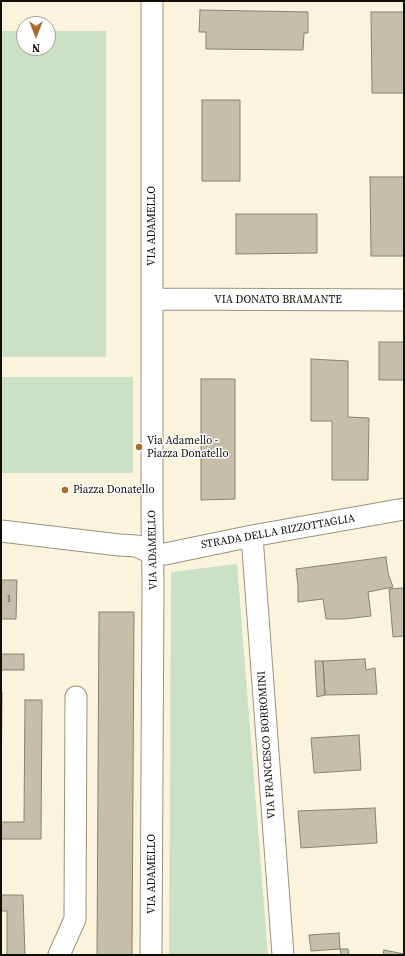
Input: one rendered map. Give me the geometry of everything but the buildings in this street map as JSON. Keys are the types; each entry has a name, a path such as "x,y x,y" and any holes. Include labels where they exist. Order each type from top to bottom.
{"street":[{"name":"VIA ADAMELLO","path":"151,955 153,554 152,1"},
{"name":"VIA DONATO BRAMANTE","path":"152,299 404,300"},
{"name":"STRADA DELLA RIZZOTTAGLIA","path":"153,554 165,554 252,536 404,510"},
{"path":"1,531 137,546 153,554"},
{"name":"VIA FRANCESCO BORROMINI","path":"252,536 283,955"},
{"path":"59,955 74,919 76,697"}],"green space":[{"path":"1,31 16,31 16,56 56,56 56,31 106,31 106,357 1,357"},
{"path":"1,377 133,377 133,473 1,473"},
{"path":"237,564 268,955 169,955 171,572"}],"place":[{"name":"Via Adamello - Piazza Donatello","path":"139,447"},
{"name":"Piazza Donatello","path":"65,490"}]}
